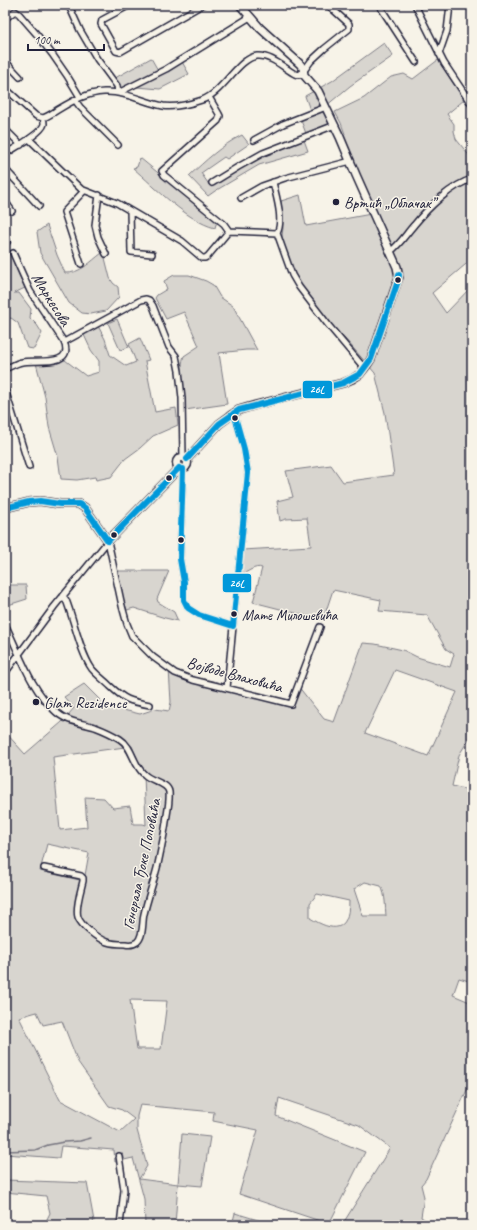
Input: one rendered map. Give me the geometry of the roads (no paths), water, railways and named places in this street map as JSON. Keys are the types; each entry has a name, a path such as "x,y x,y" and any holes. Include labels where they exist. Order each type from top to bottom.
{"street":[{"path":"65,5 70,8 80,30 116,86 118,93"},
{"path":"130,5 102,20 101,24 116,51 120,52 202,5"},
{"path":"233,626 198,615 188,608 185,602 184,582 180,559 181,468 177,464 177,460 180,458 185,458 234,413 256,405 344,383 365,369 375,351 398,281 399,271 335,125 318,91 305,76 300,64 260,28 240,5"},
{"path":"5,88 36,116 43,118 78,99 102,92 118,93 167,106 182,105 209,97 244,62 253,57 262,56 271,59 297,75 300,74 324,48 350,29 349,24 328,5"},
{"path":"379,5 416,62"},
{"path":"415,5 439,54 472,105"},
{"path":"439,54 447,31 450,5"},
{"path":"5,19 15,11 19,14 51,54 78,99 80,107 118,145"},
{"path":"118,93 166,69 250,17"},
{"path":"5,61 20,77"},
{"path":"209,97 220,116 218,121 162,171 164,175 227,227 229,231"},
{"path":"254,140 283,124 326,107"},
{"path":"5,154 21,145 42,128 44,125 43,118"},
{"path":"212,183 262,153 335,125"},
{"path":"5,129 21,145"},
{"path":"29,139 84,191 111,200 182,241 202,258 208,256 229,231"},
{"path":"241,198 262,186 273,182 351,161"},
{"path":"5,169 38,206"},
{"path":"391,251 434,204 459,184 472,179"},
{"path":"273,182 280,220 277,233 292,274 299,287 324,320 365,369"},
{"path":"81,264 64,212 84,191"},
{"path":"99,195 95,225 98,237 106,254"},
{"path":"5,201 12,211"},
{"path":"130,211 131,252 152,254"},
{"path":"229,231 277,233"},
{"name":"Маркесова","path":"5,370 24,361 56,360 65,354 66,349 64,342 30,291 12,253"},
{"path":"64,342 141,300 149,300 153,306 170,348 176,356 182,398 185,458"},
{"path":"5,389 29,467"},
{"path":"227,688 248,473 244,448 234,413"},
{"path":"5,673 62,596 108,541 181,468"},
{"name":"Војводе Влаховића","path":"5,508 40,501 60,504 78,504 85,508 108,541 123,612 130,630 137,641 153,657 175,673 193,680 292,704 320,627"},
{"path":"62,596 68,603 82,648 92,668 108,685 125,699 132,702 150,705"},
{"name":"Генерала Ђоке Поповића","path":"5,624 36,690 45,702 66,719 96,728 121,740 128,746 141,772 148,778 166,787 169,791 158,864 144,913 141,934 135,944 117,944 109,942 84,926 79,919 77,910 84,881 83,878 81,876 44,868"},
{"path":"119,1156 124,1190 120,1225"}],"waterway":[{"path":"5,1151 35,1150 48,1145 91,1138"}],"place":[{"name":"Вртић „Облачак”","path":"336,202"},
{"name":"Мате Милошевића","path":"234,614"},
{"name":"Glam Rezidence","path":"36,702"}]}
